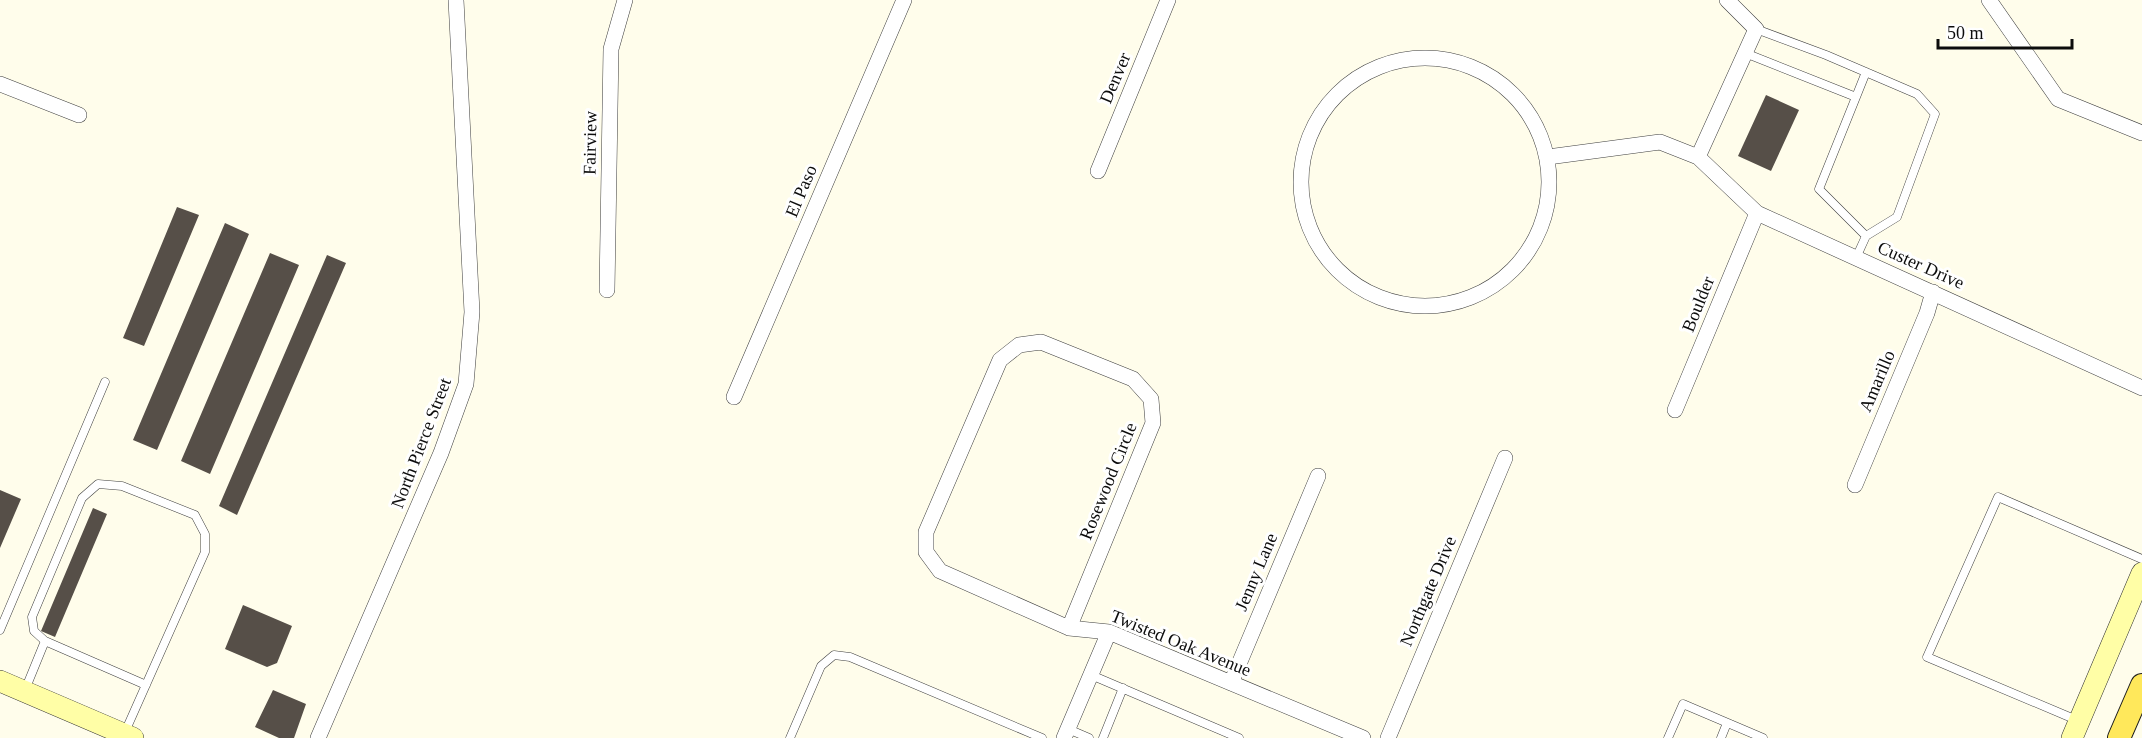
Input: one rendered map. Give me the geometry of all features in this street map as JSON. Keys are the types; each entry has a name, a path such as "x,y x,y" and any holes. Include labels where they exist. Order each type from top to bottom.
{"main road":[{"path":"2119,738 2142,685"}],"street":[{"name":"North Pierce Street","path":"318,738 441,453 466,384 471,312 456,0"},
{"name":"Fairview","path":"607,290 611,49 625,0"},
{"name":"El Paso","path":"734,397 904,0"},
{"name":"Denver","path":"1098,171 1168,0"},
{"path":"1698,157 1756,29 1727,0"},
{"path":"1989,0 2058,99 2142,133"},
{"path":"1441,58 1482,71 1517,98 1540,134 1548,157 1550,177 1546,212 1529,252 1499,284 1460,303 1416,307 1358,288 1326,259 1306,221 1300,165 1314,124 1340,90 1398,60 1441,58"},
{"path":"0,84 79,115"},
{"name":"Custer Drive","path":"1548,157 1660,142 1698,157 1757,213 2142,388"},
{"name":"Boulder","path":"1675,410 1757,213"},
{"name":"Amarillo","path":"1855,485 1927,313 1933,292"},
{"name":"Rosewood Circle","path":"926,552 926,532 1000,360 1019,345 1041,342 1133,379 1151,399 1153,423 1069,627"},
{"name":"Northgate Drive","path":"1388,738 1505,459"},
{"name":"Jenny Lane","path":"1231,683 1318,476"},
{"name":"Twisted Oak Avenue","path":"926,552 940,572 1069,627 1109,632 1363,738"},
{"path":"2076,730 2142,573"},
{"path":"1066,734 1109,632"},
{"path":"0,681 129,736"}],"lane":[{"path":"1756,29 1917,94 1935,114 1897,217 1866,236 1856,258"},
{"path":"1745,53 1856,97"},
{"path":"1866,72 1819,189 1866,236"},
{"path":"0,630 2,619 105,382"},
{"path":"129,736 146,685 205,552 205,534 195,515 122,486 98,484 82,498 32,617 34,631 45,641 146,685"},
{"path":"2076,730 1927,657 1998,497 2142,559"},
{"path":"24,691 45,641"},
{"path":"790,738 820,666 834,656 850,657 1042,738"},
{"path":"1091,675 1239,738"},
{"path":"1103,738 1123,688"},
{"path":"1668,738 1683,704 1763,738"},
{"path":"1721,738 1727,723"},
{"path":"1066,734 1089,738"}],"building":[{"path":"1766,95 1799,110 1771,171 1738,156"},
{"path":"177,207 199,215 144,346 123,338"},
{"path":"225,223 249,234 157,450 133,440"},
{"path":"270,253 299,265 210,474 181,461"},
{"path":"327,255 346,263 237,515 219,506"},
{"path":"0,490 21,499 0,548"},
{"path":"93,508 107,514 55,637 41,631"},
{"path":"243,605 292,626 277,663 267,667 225,649"},
{"path":"273,690 306,704 294,738 279,738 255,727"}]}
